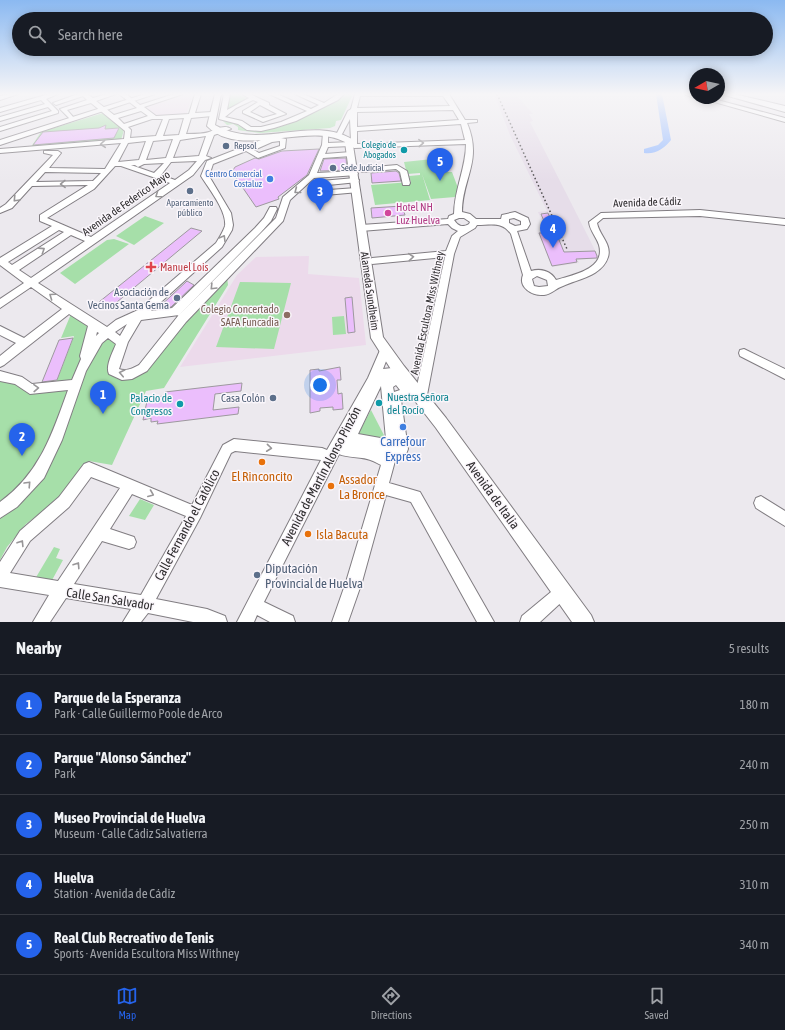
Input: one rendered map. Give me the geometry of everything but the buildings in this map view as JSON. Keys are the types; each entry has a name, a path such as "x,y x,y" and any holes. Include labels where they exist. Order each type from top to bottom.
{"main road":[{"path":"0,142 55,123"},
{"path":"0,142 58,123"},
{"path":"213,123 213,130 222,134 244,136 273,137 325,132"},
{"path":"221,123 228,129 244,136 341,131 352,148"},
{"name":"Alameda Sundheim","path":"352,148 356,190 372,261 385,351"},
{"name":"Alameda Sundheim","path":"352,148 365,230 375,330 377,338 398,375"},
{"name":"Avenida de Italia","path":"398,375 420,396 584,622"}],"street":[{"path":"0,129 19,123"},
{"path":"23,123 30,131"},
{"path":"92,241 43,219 43,217 96,183 115,164 125,142 128,130 119,123"},
{"path":"123,126 133,123"},
{"path":"158,139 165,123"},
{"path":"155,176 164,169 170,160 186,123"},
{"path":"244,124 248,123"},
{"path":"261,123 264,129"},
{"path":"244,124 249,129 264,129 287,123"},
{"path":"341,131 345,123"},
{"path":"352,148 354,123"},
{"path":"354,129 465,123"},
{"path":"458,215 457,206 470,158 470,142 465,123"},
{"path":"0,151 179,138 213,130 228,129"},
{"name":"Avenida de Federico Mayo","path":"0,304 190,173 202,157 207,138 213,130"},
{"path":"190,173 205,176 228,216 229,224 226,234 219,245 140,314 128,329 116,358 113,371 122,375 132,374 143,368 182,319 280,219 286,199 312,176 325,145 325,132"},
{"path":"244,136 247,149"},
{"path":"205,176 210,163 273,137"},
{"path":"135,168 142,162 150,140"},
{"path":"325,145 352,148 470,142"},
{"path":"0,146 9,151"},
{"path":"320,156 352,148"},
{"path":"0,211 9,206 58,153 22,150"},
{"path":"115,164 202,157 217,160"},
{"path":"115,164 135,168 176,183"},
{"path":"363,170 396,164 403,171 406,183"},
{"path":"43,170 108,171"},
{"path":"312,176 355,177"},
{"path":"355,177 324,183 325,192 356,190"},
{"path":"30,184 96,183"},
{"path":"81,370 98,340 120,323 140,314 175,312 258,230 268,219 273,210"},
{"name":"Avenida de Cádiz","path":"533,274 526,279 527,284 535,290 546,291 551,282 569,279 594,269 603,260 605,255 604,247 593,228 593,222 602,216 700,213 785,222"},
{"path":"474,222 472,226 456,236 450,225 452,218 458,215 468,216 474,222 503,222 515,229"},
{"path":"503,222 507,216 521,216 525,220 526,224 515,229"},
{"path":"365,230 450,225 459,229 466,229"},
{"path":"59,226 1,262 122,342"},
{"path":"515,229 515,234 533,274 551,282"},
{"path":"13,269 71,232"},
{"name":"Avenida Escultora Miss Withney","path":"420,396 450,254 456,236"},
{"path":"372,261 450,254"},
{"path":"0,362 69,308"},
{"path":"0,511 12,502 38,473 56,440 77,384 94,323"},
{"path":"0,330 25,343"},
{"name":"Avenida de Martín Alonso Pinzón","path":"245,622 327,463 374,377 385,351"},
{"path":"744,353 785,374"},
{"path":"374,377 386,372 398,375"},
{"path":"392,373 396,375 409,393 395,397 402,449 400,453 392,452 350,438 379,379 384,374 392,373"},
{"path":"340,622 354,582 392,452 387,385 398,375"},
{"path":"0,376 18,380 30,389 77,384"},
{"name":"Calle Fernando el Católico","path":"131,622 144,604 195,512 227,449 234,445 322,454 331,458"},
{"path":"0,576 25,536 64,502 89,469 195,512"},
{"path":"41,622 130,485"},
{"path":"382,487 415,496 486,622"},
{"path":"761,503 785,519"},
{"path":"98,533 129,542"},
{"name":"Calle San Salvador","path":"0,579 61,591 144,604 207,617 219,622"},
{"path":"528,622 562,592"},
{"path":"254,605 287,622"}],"shaded area":[{"path":"505,123 531,123 599,258 578,260 579,263 552,267 538,232 547,232 538,212 547,211"},
{"name":"Colegio Concertado SAFA Funcadia","path":"309,256 308,274 359,278 366,345 180,367 237,275 256,257"}],"green space":[{"path":"70,123 115,123 124,130 121,140 31,147 41,132"},
{"path":"225,123 234,123 251,131 291,123 336,123 335,126 330,128 260,133 238,130 238,127 233,124 227,125"},
{"path":"442,158 447,172 452,172 458,188 455,197 431,199 422,174 430,200 375,205 371,185 411,182 409,176 420,175 420,173 407,174 404,162"},
{"path":"145,216 164,223 134,245 116,236"},
{"path":"114,239 129,244 75,284 60,273 107,240"},
{"path":"227,277 228,285 164,388 146,391 112,465 89,461 59,499 26,524 7,547 0,560 0,515 42,473 87,367 107,336 118,344 109,373 118,379 132,377"},
{"path":"240,282 291,283 274,349 216,347"},
{"path":"71,314 91,327 77,373 70,381 56,383 74,336 61,338"},
{"path":"344,316 346,334 333,335 332,317"},
{"path":"0,379 13,383 29,392 73,387 35,473 0,507"},
{"path":"371,410 387,441 358,434"},
{"path":"140,499 154,505 145,520 129,516"},
{"path":"54,547 60,549 56,558 63,560 51,582 35,579"}],"waterway":[{"path":"647,151 661,147 667,140 664,123"}],"railway":[{"path":"510,123 567,249"}],"place":[{"name":"Repsol","path":"226,146"},
{"name":"Colegio de Abogados","path":"404,150"},
{"name":"Sede Judicial","path":"333,168"},
{"name":"Centro Comercial Costaluz","path":"270,179"},
{"name":"Real Club Recreativo de Tenis","path":"440,181"},
{"name":"Aparcamiento público","path":"190,191"},
{"name":"Museo Provincial de Huelva","path":"320,211"},
{"name":"Hotel NH Luz Huelva","path":"388,213"},
{"name":"Huelva","path":"553,248"},
{"name":"Manuel Lois","path":"151,267"},
{"name":"Asociación de Vecinos Santa Gema","path":"177,298"},
{"name":"Colegio Concertado SAFA Funcadia","path":"287,315"},
{"name":"Casa Colón","path":"273,398"},
{"name":"Nuestra Señora del Rocío","path":"379,403"},
{"name":"Palacio de Congresos","path":"180,404"},
{"name":"Parque de la Esperanza","path":"103,414"},
{"name":"Carrefour Express","path":"403,427"},
{"name":"Parque \"Alonso Sánchez\"","path":"22,456"},
{"name":"El Rinconcito","path":"262,462"},
{"name":"Assador La Bronce","path":"331,486"},
{"name":"Isla Bacuta","path":"308,534"},
{"name":"Diputación Provincial de Huelva","path":"257,575"}]}
